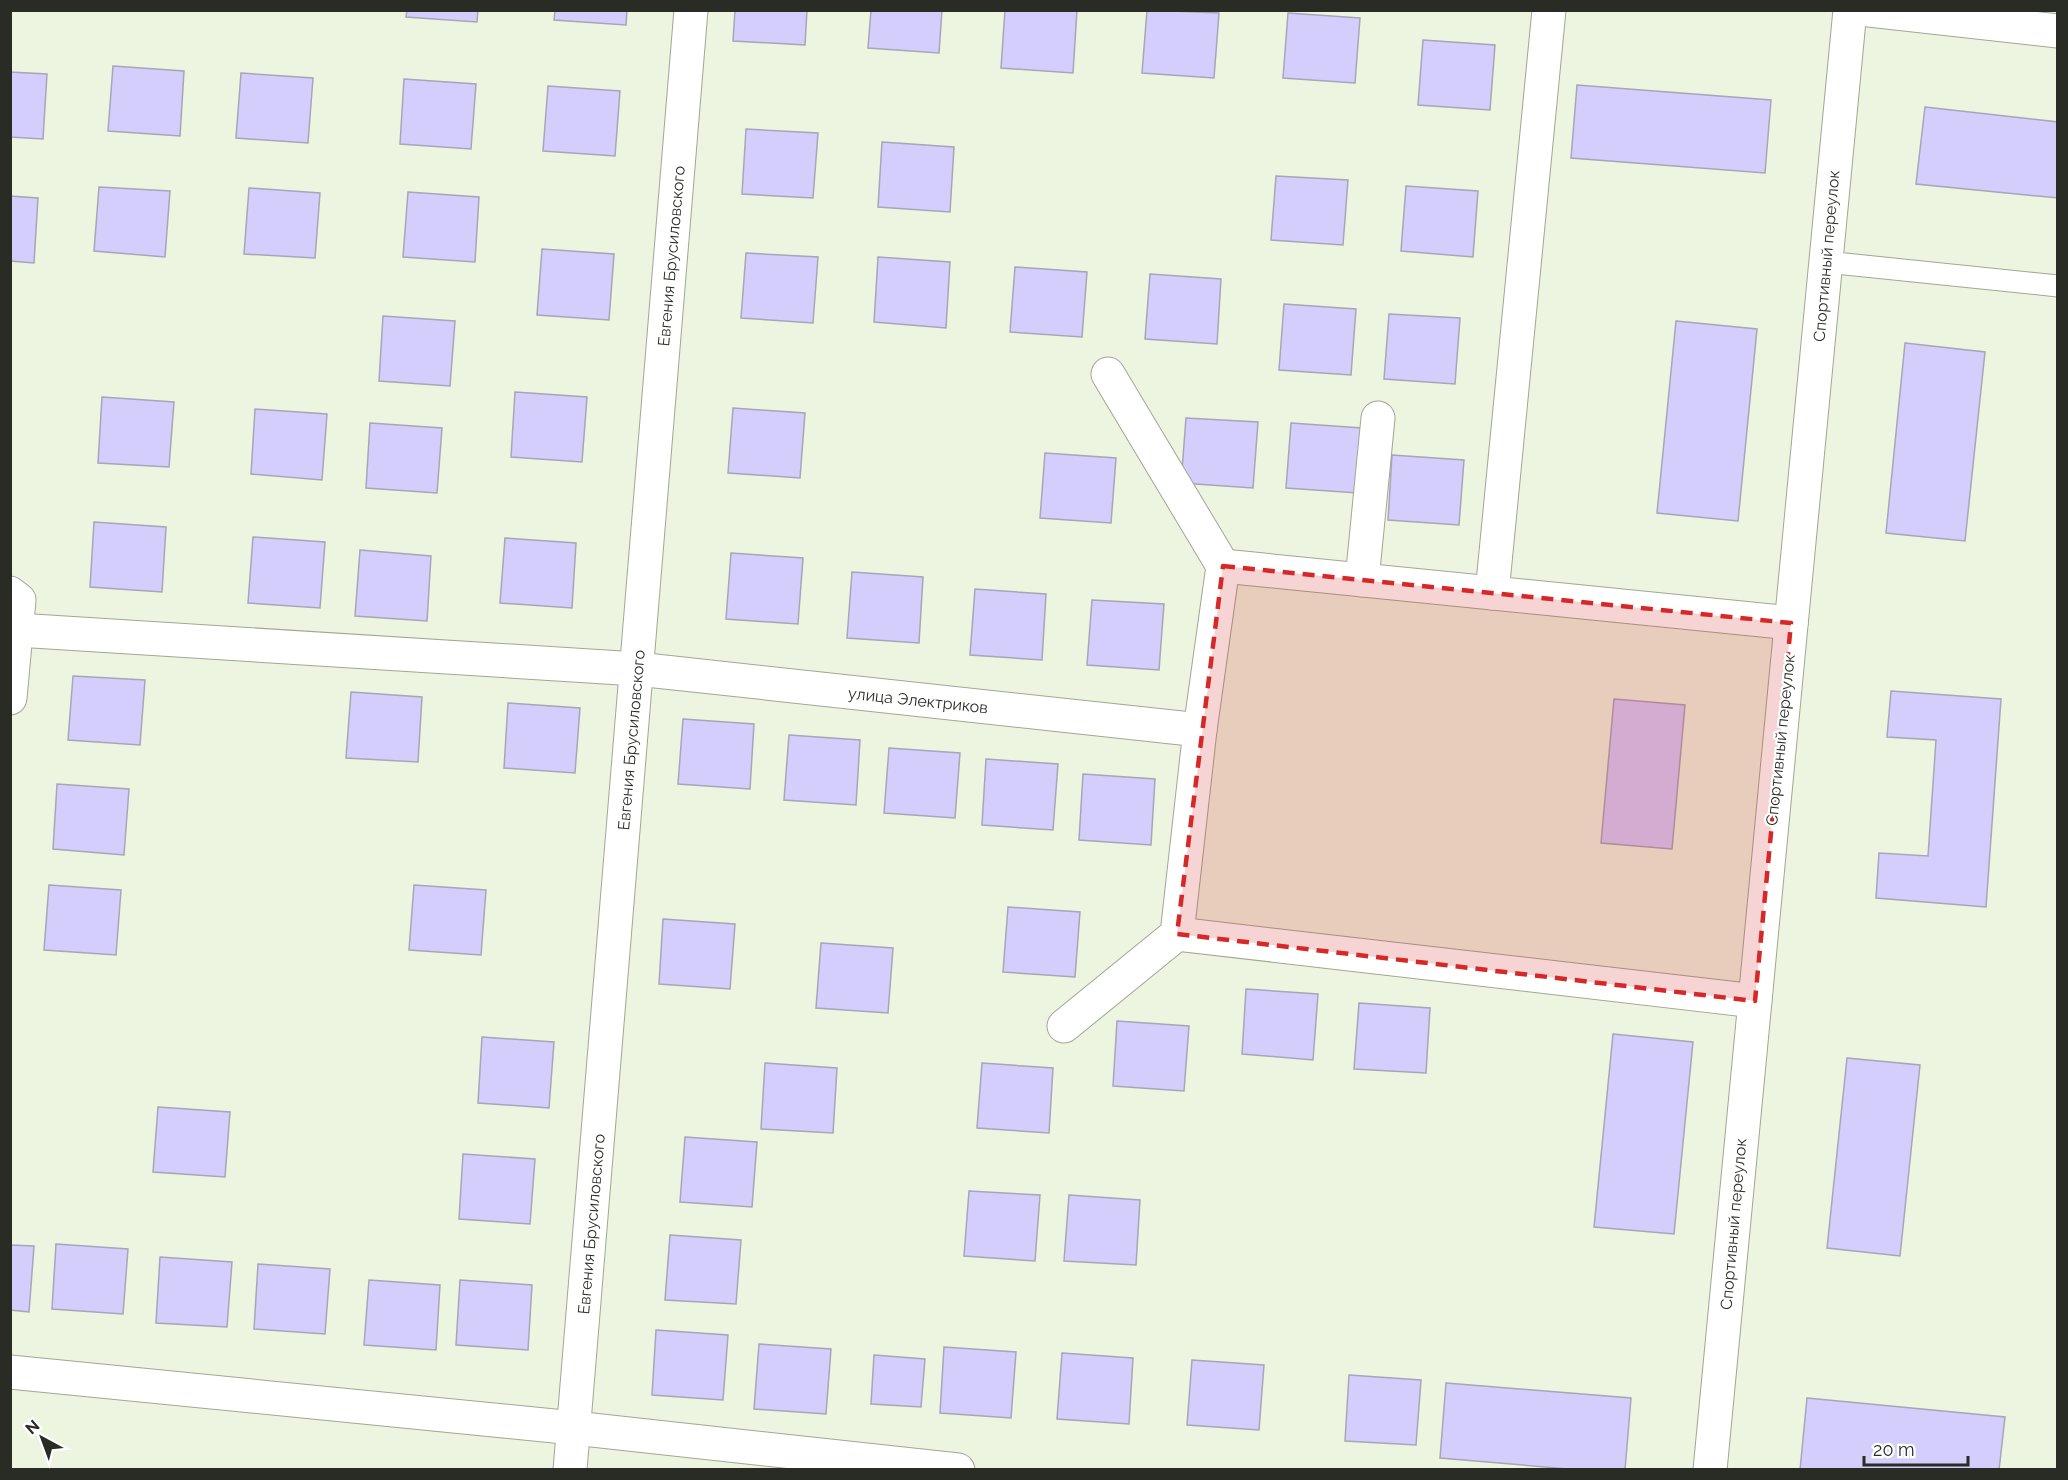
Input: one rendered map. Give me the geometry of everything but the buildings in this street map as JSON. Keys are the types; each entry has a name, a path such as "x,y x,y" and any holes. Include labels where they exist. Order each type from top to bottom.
{"street":[{"name":"Евгения Брусиловского","path":"570,1470 691,10"},
{"path":"1492,593 1548,10"},
{"name":"Спортивный переулок","path":"1710,1470 1850,10"},
{"path":"1869,10 2058,31"},
{"path":"1064,1026 1177,934 1200,730 1222,566 1107,374"},
{"path":"1362,580 1378,418"},
{"path":"1222,566 1791,623"},
{"path":"10,593 20,600 10,698"},
{"name":"улица Электриков","path":"17,630 637,669 1200,730"},
{"path":"1177,934 1755,1001"},
{"path":"10,1372 574,1428 958,1470"}],"lane":[{"path":"1826,262 2058,286"}],"highlighted area":[{"path":"1223,566 1791,623 1755,1001 1177,934"}]}
